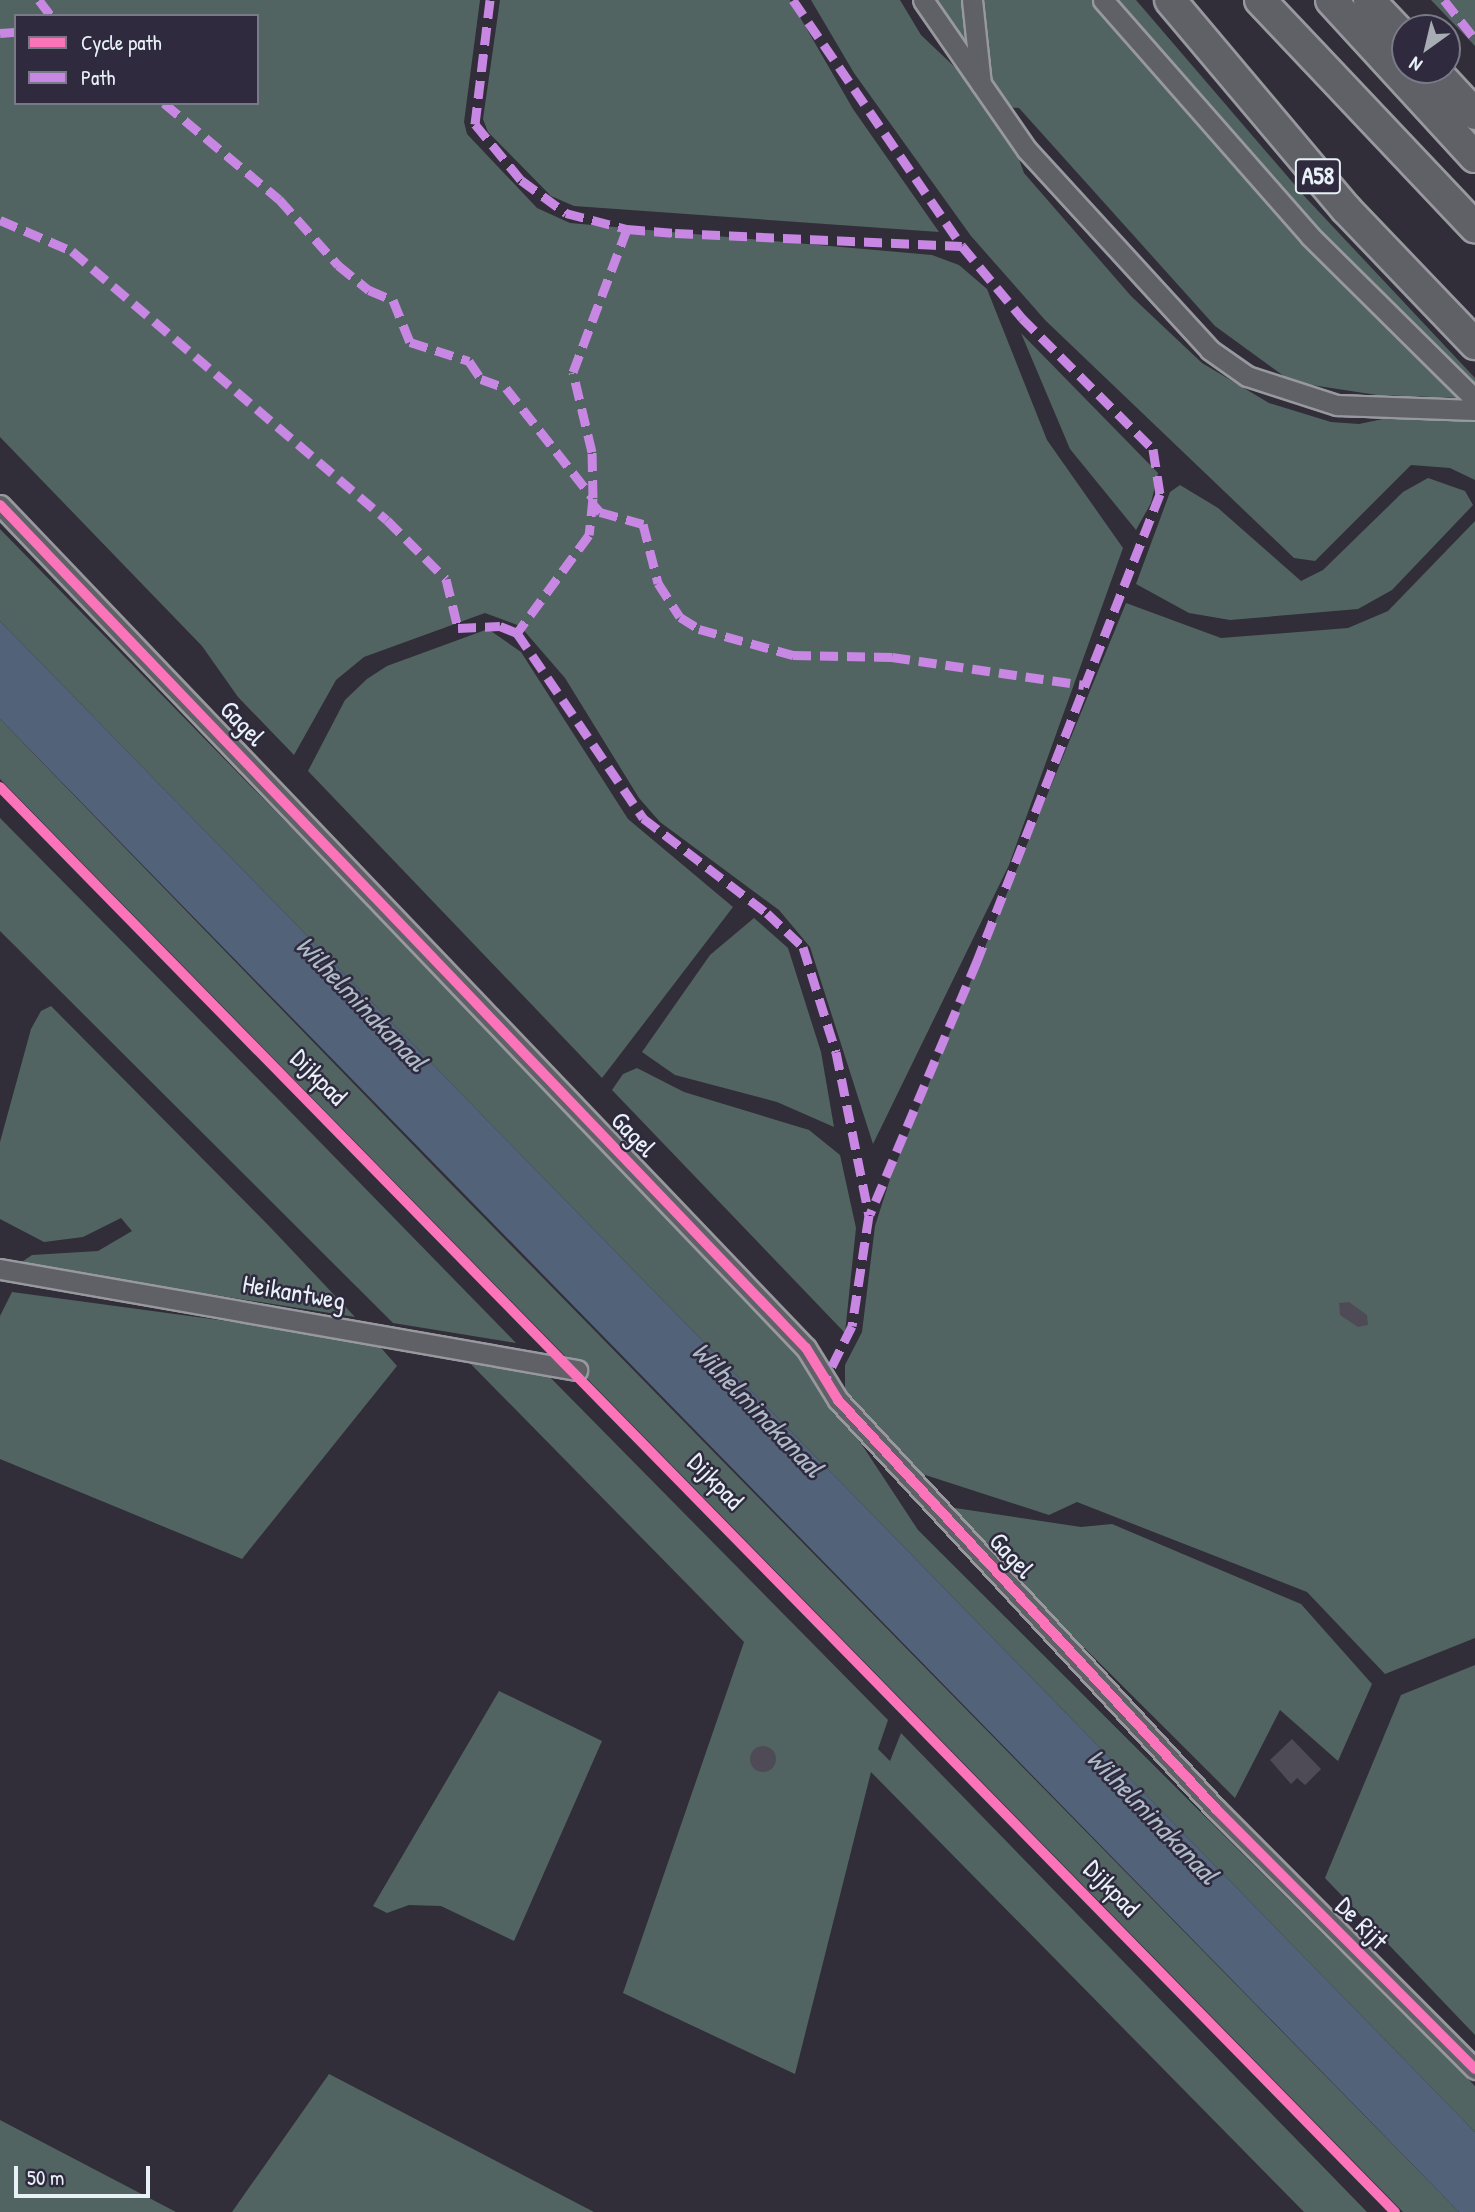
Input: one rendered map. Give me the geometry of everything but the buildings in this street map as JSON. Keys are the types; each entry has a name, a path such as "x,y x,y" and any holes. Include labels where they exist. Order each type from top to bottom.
{"highway":[{"name":"A58","path":"1170,0 1346,209 1475,344"},
{"path":"1260,0 1475,227"},
{"path":"1331,0 1475,157"},
{"path":"1369,0 1391,23"},
{"path":"1447,84 1475,114"}],"street":[{"path":"923,0 981,88 1122,260 1210,351 1247,376 1337,405 1475,410"},
{"path":"972,0 981,88"},
{"name":"A58","path":"1103,0 1310,236 1475,399"},
{"name":"Gagel","path":"0,505 796,1338 838,1400 1216,1809"},
{"name":"Heikantweg","path":"0,1269 577,1370"},
{"name":"De Rijt","path":"1216,1809 1475,2069"}],"shaded area":[{"path":"0,0 480,0 464,122 467,134 537,208 570,223 932,255 959,265 987,289 1047,440 1123,548 1009,865 873,1144 810,947 779,910 660,822 639,798 565,678 520,626 485,613 364,657 336,680 294,755 238,697 202,646 0,437"},
{"path":"500,0 790,0 853,109 939,232 574,206 551,196 488,132 483,119"},
{"path":"811,0 900,0 921,35 961,73 1017,154 1024,173 1131,296 1202,363 1269,403 1331,422 1359,424 1421,411 1475,417 1475,480 1450,468 1411,465 1315,561 1294,558 1045,320 971,236 854,73"},
{"path":"933,0 967,0 971,55"},
{"path":"978,0 1097,0 1461,392 1460,398 1377,395 1292,382 1215,326 1019,108 1005,107 986,69"},
{"path":"1113,0 1136,0 1306,198 1475,378 1475,391 1320,236"},
{"path":"1431,0 1475,0 1475,46 1461,31 1461,14 1444,14"},
{"path":"1021,333 1158,473 1151,503 1136,530 1070,449"},
{"path":"1428,478 1465,491 1473,505 1392,590 1358,609 1230,620 1189,613 1136,584 1170,492 1180,485 1218,508 1301,581 1323,570 1403,492"},
{"path":"1475,521 1475,1638 1385,1674 1307,1592 1077,1502 1049,1515 910,1470 845,1403 845,1365 862,1332 875,1226 891,1176 1126,603 1221,638 1348,628 1388,611"},
{"path":"0,529 797,1346 918,1530 1475,2086 1475,2132 0,621"},
{"path":"488,629 521,652 628,819 733,907 602,1078 308,771 345,700 367,679 387,666"},
{"path":"0,719 448,1181 1459,2212 1403,2212 0,779"},
{"path":"0,818 516,1343 393,1323 0,931"},
{"path":"754,918 788,948 821,1052 834,1127 777,1102 675,1075 642,1052 710,955"},
{"path":"51,1006 271,1228 355,1317 19,1264 32,1255 98,1251 132,1231 121,1218 83,1237 44,1242 0,1219 0,1142 31,1029 41,1011"},
{"path":"637,1068 684,1092 809,1130 840,1155 856,1228 845,1333 612,1090 623,1074"},
{"path":"12,1292 375,1341 397,1366 242,1559 0,1459 0,1316"},
{"path":"460,1353 536,1363 888,1720 878,1749 890,1761 901,1733 1367,2212 1304,2212 871,1772 795,2074 623,1993 744,1642"},
{"path":"942,1506 1081,1527 1112,1524 1301,1604 1372,1684 1338,1761 1280,1710 1235,1798"},
{"path":"1475,1665 1475,2035 1325,1878 1401,1695"},
{"path":"499,1691 602,1741 514,1941 441,1906 409,1905 387,1913 373,1906"},
{"path":"329,2074 475,2150 594,2212 232,2212"},
{"path":"0,2120 176,2212 0,2212"}],"water":[{"name":"Wilhelminakanaal","path":"0,621 1475,2132 1475,2212 1459,2212 0,719"}],"marked path":[{"path":"39,0 50,14"},
{"path":"490,0 475,124 521,180 566,213 627,229 962,246"},
{"path":"793,0 962,246 1022,318 1153,449 1160,494 977,961 870,1214"},
{"path":"1444,0 1475,39"},
{"path":"0,33 14,32"},
{"path":"166,105 279,199 338,265 369,290 393,300 410,342 469,361 481,379 506,388 593,498 589,535 517,633"},
{"path":"0,220 72,251 387,520 446,579 458,628 500,626 517,633 643,818 767,913 803,947 836,1052 869,1215 852,1326 826,1378"},
{"path":"593,498 592,452 573,372 627,229"},
{"path":"593,504 600,512 643,524 658,583 680,617 699,629 793,655 892,657 1084,685"}],"cycle path":[{"path":"0,505 806,1348 838,1400 1216,1809 1475,2069"},
{"name":"Dijkpad","path":"0,787 1395,2212"}]}
